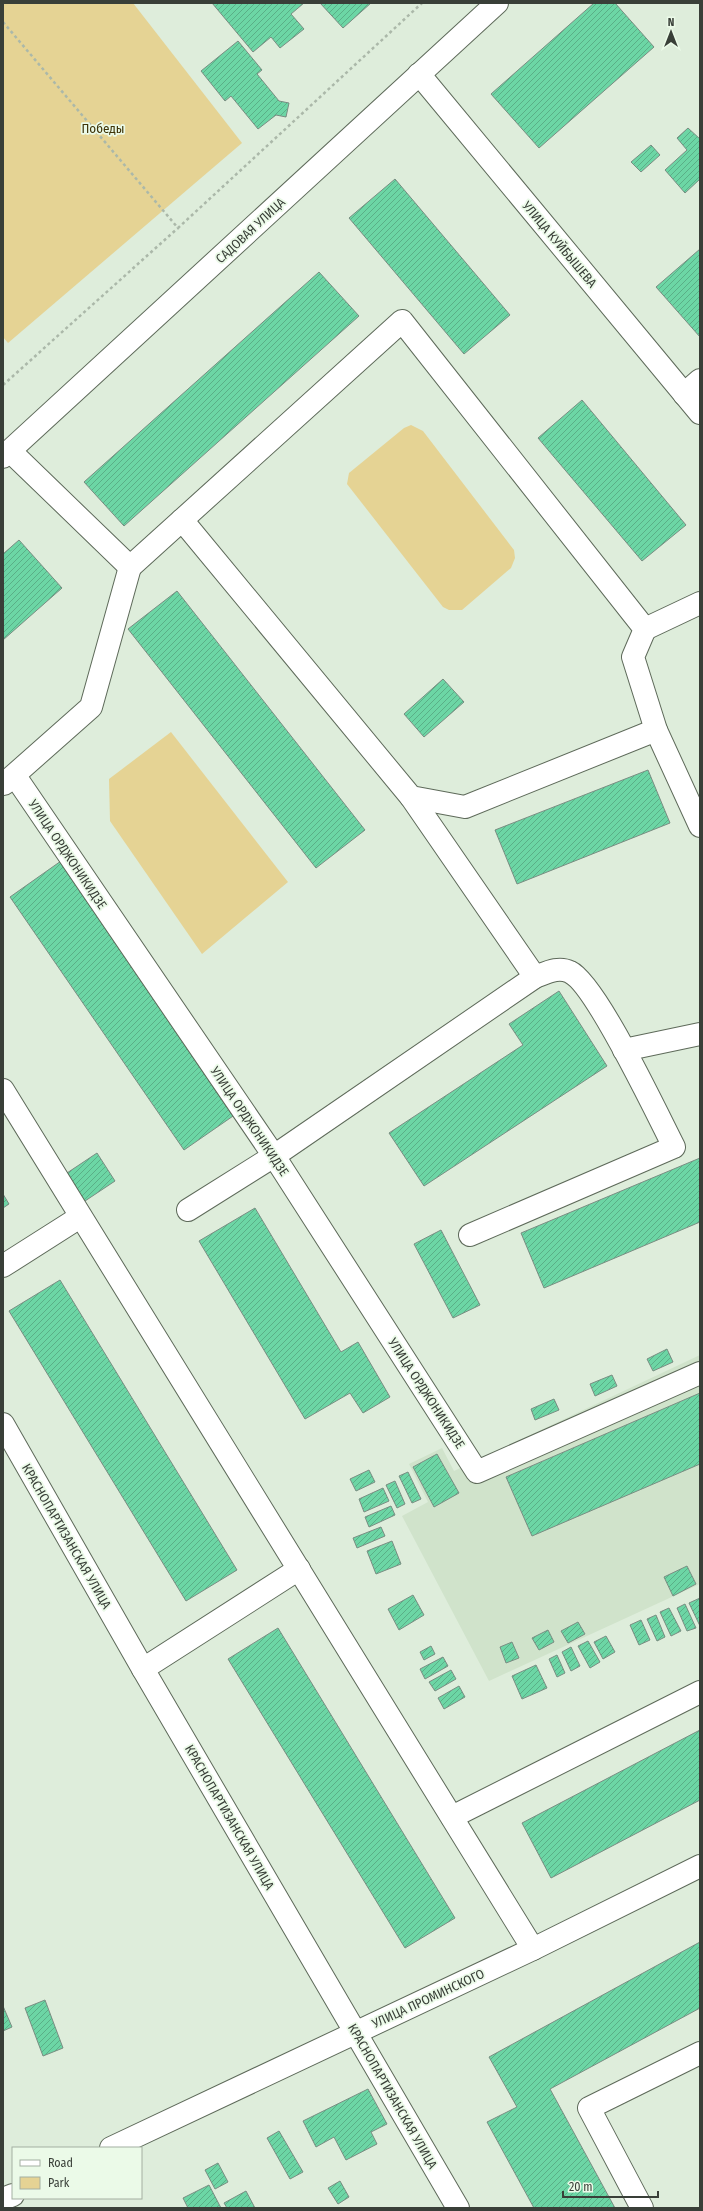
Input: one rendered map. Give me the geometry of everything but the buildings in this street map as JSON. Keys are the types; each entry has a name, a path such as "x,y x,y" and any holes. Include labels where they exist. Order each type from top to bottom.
{"street":[{"name":"САДОВАЯ УЛИЦА","path":"6,454 497,3"},
{"name":"УЛИЦА КУЙБЫШЕВА","path":"419,74 700,413"},
{"path":"9,780 91,707 130,567 402,321 645,629"},
{"path":"684,394 700,380"},
{"path":"6,454 130,567"},
{"path":"182,520 411,797 535,977"},
{"path":"700,603 645,629 632,657 656,730 700,826"},
{"path":"411,797 465,807 656,730"},
{"name":"УЛИЦА ОРДЖОНИКИДЗЕ","path":"9,780 274,1156 477,1472 700,1373"},
{"path":"188,1210 274,1156 535,977 560,969 570,972 584,985 624,1050 674,1148 470,1236"},
{"path":"624,1050 700,1034"},
{"path":"3,1090 533,1949"},
{"path":"3,1266 80,1217"},
{"name":"КРАСНОПАРТИЗАНСКАЯ УЛИЦА","path":"3,1424 143,1669 356,2031 458,2208"},
{"path":"143,1669 299,1569"},
{"path":"452,1817 700,1692"},
{"name":"УЛИЦА ПРОМИНСКОГО","path":"113,2147 356,2031 533,1949 700,1866"},
{"path":"642,2208 589,2108 700,2053"},
{"path":"3,2200 12,2196"}],"path":[{"path":"3,385 178,228 422,3"},
{"path":"3,22 178,228"}],"shaded area":[{"path":"700,1355 700,1584 489,1681 402,1516 428,1502 409,1464 442,1448 454,1471"}],"green space":[{"name":"Победы","path":"3,3 133,3 242,143 8,343 3,337"},
{"path":"411,425 423,431 514,550 515,558 511,568 462,610 449,610 443,607 347,484 349,473 404,428"},
{"path":"171,732 288,882 202,954 110,821 109,779"}]}
